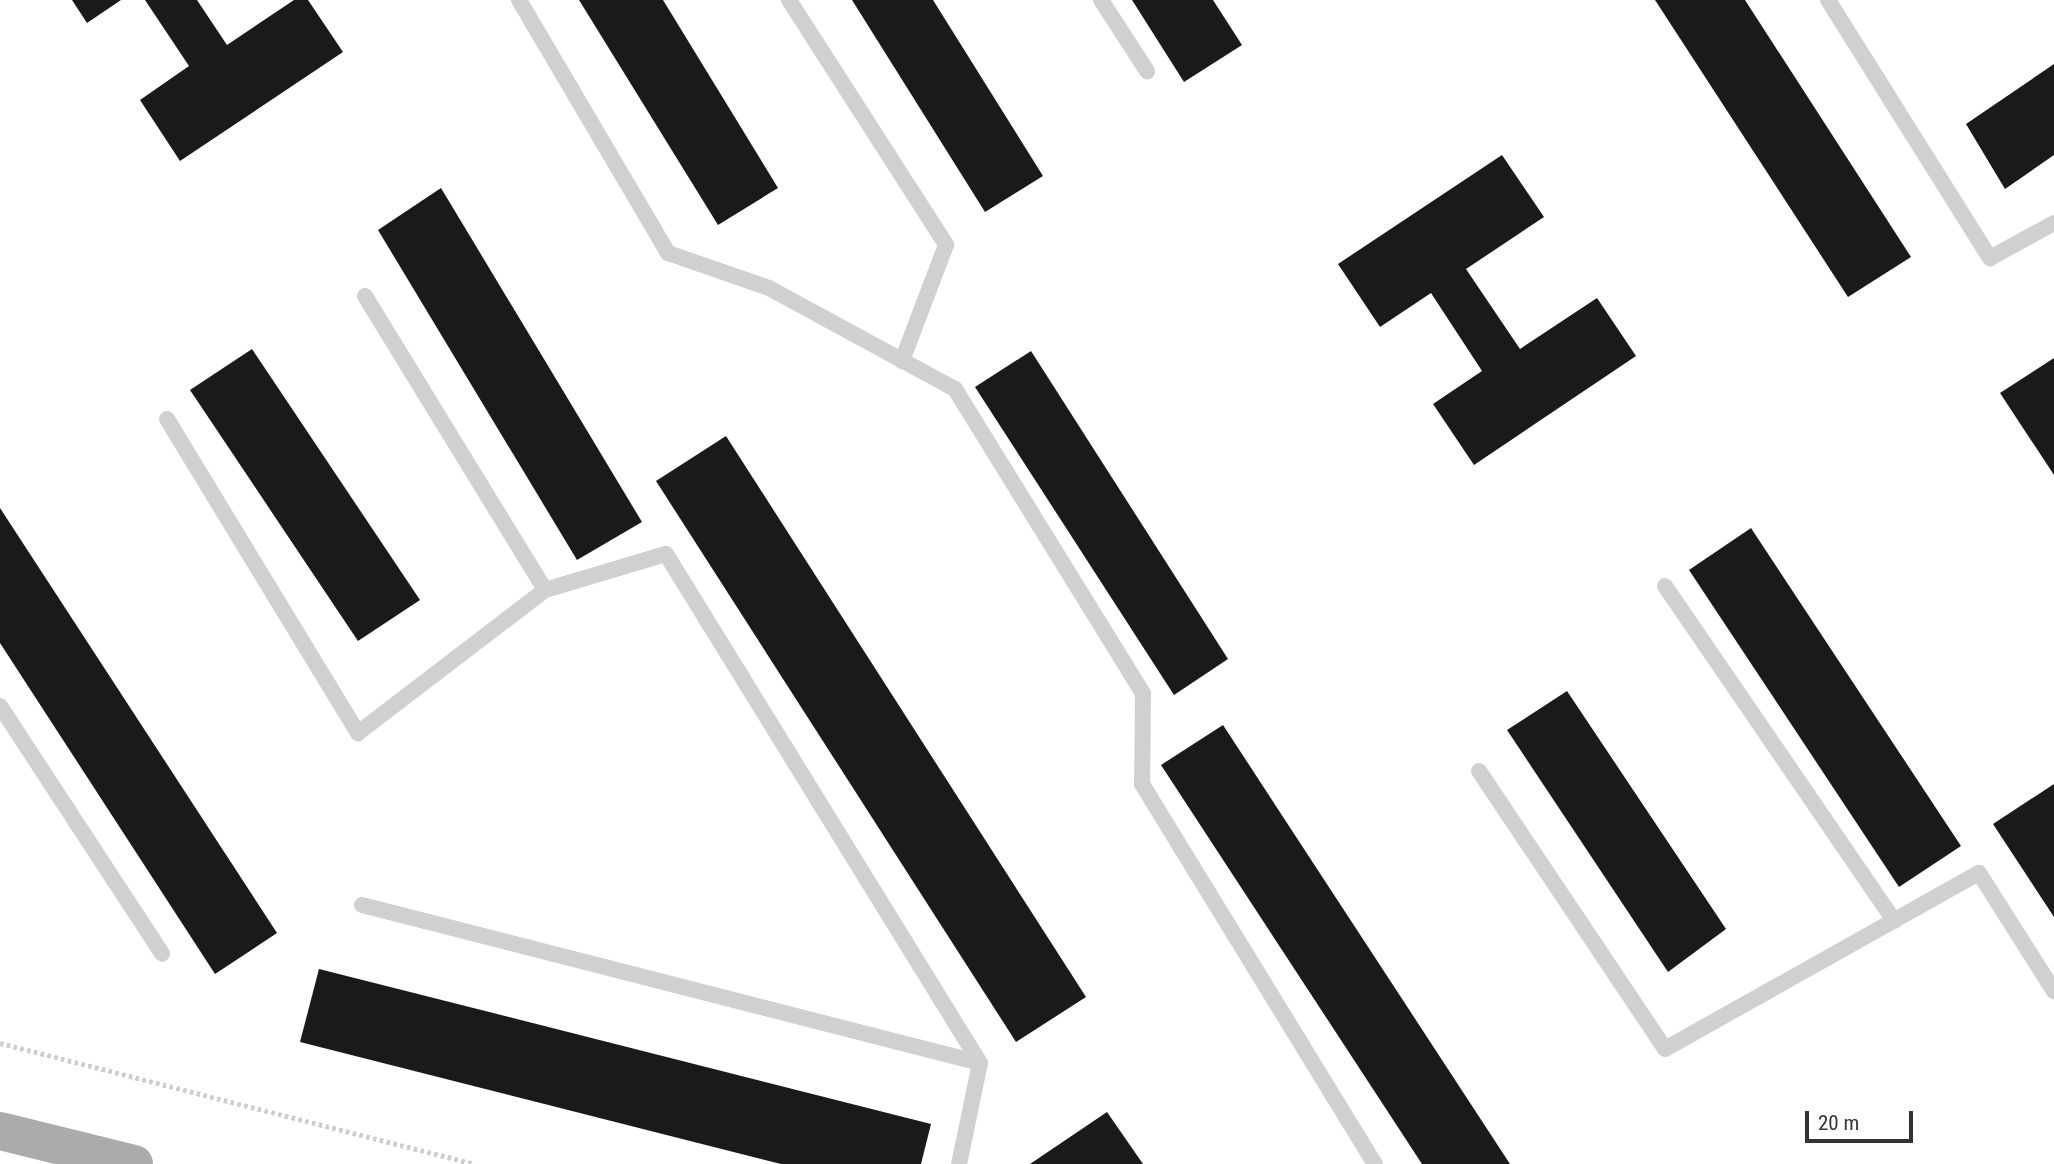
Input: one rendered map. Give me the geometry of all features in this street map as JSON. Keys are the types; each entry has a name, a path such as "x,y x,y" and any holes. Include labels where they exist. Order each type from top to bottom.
{"main road":[{"path":"0,1131 134,1164"}],"lane":[{"path":"519,0 668,253 769,288 955,389 1143,693 1142,784 1375,1164"},
{"path":"789,0 946,245 902,361"},
{"path":"1101,0 1147,71"},
{"path":"1828,0 1990,258 2054,223"},
{"path":"365,296 545,590"},
{"path":"167,419 358,733 545,590 666,554 980,1063 959,1164"},
{"path":"1665,586 1894,921"},
{"path":"0,706 162,954"},
{"path":"1479,771 1665,1049 1979,873 2054,990"},
{"path":"362,905 980,1063"}],"path":[{"path":"0,1043 475,1164"}],"building":[{"path":"72,0 121,0 87,23"},
{"path":"145,0 197,0 227,45 294,0 308,0 343,52 180,161 140,100 189,66"},
{"path":"579,0 663,0 778,188 718,225"},
{"path":"852,0 933,0 1043,176 985,212"},
{"path":"1132,0 1213,0 1242,45 1184,82"},
{"path":"1655,0 1745,0 1911,257 1848,297"},
{"path":"2054,64 2054,155 2005,189 1966,124"},
{"path":"1502,155 1544,217 1466,269 1520,349 1597,298 1636,356 1474,465 1433,404 1482,371 1431,293 1380,327 1338,264"},
{"path":"441,188 642,522 577,560 378,230"},
{"path":"252,349 420,600 358,641 190,390"},
{"path":"1031,351 1228,659 1174,695 975,387"},
{"path":"2054,358 2054,475 2000,393"},
{"path":"726,436 1086,997 1016,1042 656,481"},
{"path":"0,508 277,933 215,974 0,643"},
{"path":"1751,528 1961,846 1899,887 1689,570"},
{"path":"1567,691 1726,929 1668,972 1507,730"},
{"path":"1223,725 1510,1164 1422,1164 1161,765"},
{"path":"2054,784 2054,917 1993,824"},
{"path":"319,969 931,1124 921,1164 781,1164 300,1042"},
{"path":"1107,1112 1143,1164 1030,1164"}]}
